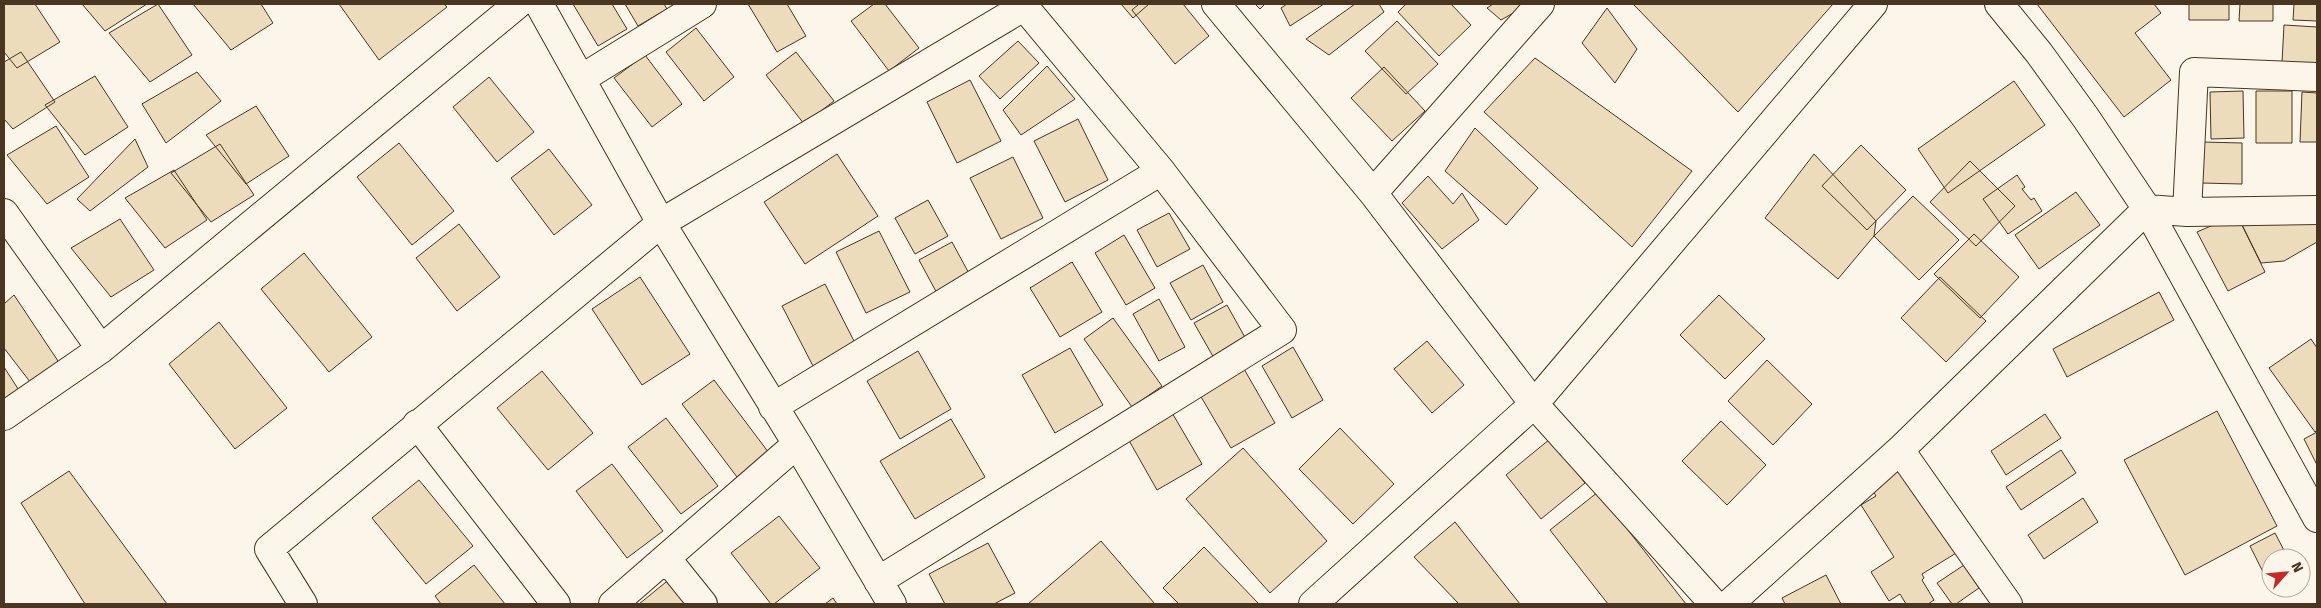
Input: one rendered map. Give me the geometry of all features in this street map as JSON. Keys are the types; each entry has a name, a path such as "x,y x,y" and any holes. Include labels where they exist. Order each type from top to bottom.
{"street":[{"path":"4,416 100,349 518,4"},
{"path":"539,4 661,223 773,407 798,444 892,604"},
{"path":"581,79 702,4"},
{"path":"1216,4 1373,193 1534,404 1714,604"},
{"path":"1373,193 1540,4"},
{"path":"1313,604 1534,404 1873,4"},
{"path":"1999,4 2039,52 2147,209 2317,518"},
{"path":"303,604 269,549 417,424 661,223 1023,5 1162,171 1282,330 878,581"},
{"path":"2187,212 2194,72 2317,77"},
{"path":"773,407 1162,171"},
{"path":"1730,604 1900,450 2147,209 2187,212 2317,210"},
{"path":"4,213 100,349"},
{"path":"417,424 556,604"},
{"path":"613,604 798,444"},
{"path":"1900,450 2008,604"},
{"path":"666,558 703,604"}],"building":[{"path":"4,4 35,4 60,42 17,68 4,52"},
{"path":"82,4 147,4 105,31"},
{"path":"158,4 192,55 150,82 109,33"},
{"path":"193,4 261,4 273,23 231,50"},
{"path":"339,4 444,4 447,7 379,60"},
{"path":"573,4 612,4 627,29 598,46"},
{"path":"625,4 664,4 667,9 638,26"},
{"path":"748,4 787,4 806,36 777,52"},
{"path":"874,4 885,4 919,48 889,71 851,21"},
{"path":"1121,4 1149,4 1133,18"},
{"path":"1139,4 1183,4 1209,36 1175,64 1132,10"},
{"path":"1255,4 1265,4 1260,9"},
{"path":"1287,4 1324,4 1290,26 1281,8"},
{"path":"1355,4 1379,4 1384,12 1329,55 1306,39"},
{"path":"1406,4 1451,4 1471,25 1439,56 1398,12"},
{"path":"1493,4 1521,4 1524,7 1501,20 1487,8"},
{"path":"1635,4 1833,4 1738,112"},
{"path":"2037,4 2154,4 2161,13 2135,33 2171,80 2124,117"},
{"path":"2189,4 2229,4 2229,20 2189,20"},
{"path":"2240,4 2273,4 2273,21 2239,21"},
{"path":"2294,4 2317,4 2317,21 2293,20"},
{"path":"1607,8 1637,49 1615,83 1582,43"},
{"path":"1397,21 1438,64 1406,94 1365,51"},
{"path":"2284,25 2317,27 2317,64 2282,62"},
{"path":"696,28 734,77 704,101 666,52"},
{"path":"1018,41 1039,63 1000,99 979,76"},
{"path":"21,52 55,102 13,129 4,119 4,62"},
{"path":"796,52 834,101 804,124 766,75"},
{"path":"645,55 682,104 652,127 614,78"},
{"path":"1535,58 1692,171 1632,247 1484,112"},
{"path":"1047,66 1075,99 1021,135 1003,110"},
{"path":"1384,67 1425,111 1392,141 1351,98"},
{"path":"197,72 221,101 166,143 142,104"},
{"path":"95,76 128,127 85,155 45,105"},
{"path":"489,77 534,132 497,162 453,107"},
{"path":"970,80 1001,141 957,163 927,102"},
{"path":"2014,81 2045,125 1948,193 1918,149"},
{"path":"2243,91 2244,138 2211,139 2210,92"},
{"path":"2256,91 2292,91 2292,143 2256,143"},
{"path":"2302,92 2317,93 2317,142 2300,142"},
{"path":"256,106 289,156 246,184 206,135"},
{"path":"1078,119 1108,180 1065,202 1034,141"},
{"path":"56,126 89,177 47,204 7,155"},
{"path":"1475,128 1538,188 1506,225 1445,171"},
{"path":"135,139 148,167 90,211 77,199"},
{"path":"2202,142 2242,143 2242,184 2201,183"},
{"path":"399,143 454,211 412,245 357,177"},
{"path":"220,144 254,195 211,222 171,173"},
{"path":"1861,145 1906,190 1867,230 1822,186"},
{"path":"549,149 592,205 554,235 511,178"},
{"path":"837,154 878,216 805,264 764,202"},
{"path":"1814,154 1876,221 1874,236 1838,279 1765,218"},
{"path":"1013,157 1043,218 1001,239 970,178"},
{"path":"1970,161 2015,206 1976,246 1930,202"},
{"path":"174,170 207,220 165,248 125,198"},
{"path":"2017,175 2025,187 2022,189 2031,200 2034,198 2042,211 2008,234 1983,199"},
{"path":"1428,176 1453,204 1462,193 1479,220 1442,249 1402,203"},
{"path":"2076,192 2100,225 2039,269 2015,235"},
{"path":"1913,196 1959,240 1919,280 1874,236"},
{"path":"928,200 948,236 915,254 895,218"},
{"path":"1169,213 1190,249 1157,267 1137,230"},
{"path":"120,219 154,270 111,297 71,248"},
{"path":"2317,222 2317,242 2284,261 2261,263 2242,225"},
{"path":"459,224 500,277 457,311 416,258"},
{"path":"2213,225 2242,225 2265,272 2228,291 2197,232"},
{"path":"879,231 910,292 866,313 836,252"},
{"path":"1974,234 2019,277 1980,318 1934,274"},
{"path":"1124,235 1155,288 1126,305 1095,253"},
{"path":"952,242 972,279 939,297 919,260"},
{"path":"304,253 372,337 329,372 261,289"},
{"path":"1072,262 1102,312 1060,337 1030,288"},
{"path":"1203,265 1223,302 1191,320 1170,283"},
{"path":"640,277 690,354 642,385 592,309"},
{"path":"1940,277 1986,321 1946,362 1901,318"},
{"path":"825,284 856,345 813,366 782,306"},
{"path":"2159,292 2174,320 2067,377 2053,349"},
{"path":"14,295 62,367 34,387 4,348 4,304"},
{"path":"1719,295 1765,339 1725,379 1680,335"},
{"path":"1159,299 1185,347 1159,361 1133,314"},
{"path":"1227,305 1247,341 1215,360 1194,323"},
{"path":"1113,318 1162,386 1132,407 1084,339"},
{"path":"219,322 287,408 235,449 169,364"},
{"path":"2311,339 2317,348 2317,430 2315,432 2269,368"},
{"path":"1427,341 1464,385 1432,413 1394,369"},
{"path":"1293,347 1323,400 1292,418 1262,366"},
{"path":"1070,348 1103,405 1055,433 1022,375"},
{"path":"918,351 951,409 900,439 867,381"},
{"path":"1767,360 1812,404 1773,445 1728,401"},
{"path":"4,367 22,395 4,408"},
{"path":"1244,369 1275,423 1231,448 1200,395"},
{"path":"542,371 593,433 548,470 497,408"},
{"path":"714,380 769,453 737,477 682,404"},
{"path":"1171,411 1202,464 1157,490 1127,437"},
{"path":"2217,411 2277,526 2185,575 2124,460"},
{"path":"2045,414 2061,438 2006,475 1991,451"},
{"path":"666,418 718,486 681,514 628,447"},
{"path":"951,419 985,477 915,519 880,461"},
{"path":"1721,421 1766,465 1727,505 1682,461"},
{"path":"1340,428 1394,484 1353,524 1299,469"},
{"path":"2317,432 2317,465 2304,439"},
{"path":"1550,439 1585,483 1541,519 1506,475"},
{"path":"1243,448 1327,541 1270,593 1186,499"},
{"path":"2061,450 2076,473 2021,510 2006,487"},
{"path":"612,464 663,531 627,558 576,491"},
{"path":"1900,465 1966,547 1922,574 1924,578 1922,580 1934,600 1928,604 1906,604 1900,594 1889,601 1871,572 1894,557 1861,505 1876,496 1869,484"},
{"path":"69,471 167,604 85,604 21,503"},
{"path":"419,480 473,546 426,584 372,518"},
{"path":"1598,492 1686,604 1608,604 1550,530"},
{"path":"2083,498 2098,522 2044,559 2028,535"},
{"path":"779,516 820,568 774,604 771,604 731,553"},
{"path":"1455,522 1520,604 1459,604 1414,557"},
{"path":"2275,533 2283,548 2261,548 2261,568 2250,546"},
{"path":"1101,541 1155,604 1028,604"},
{"path":"988,543 1015,593 994,604 945,604 929,574"},
{"path":"1204,547 1257,604 1179,604 1163,588"},
{"path":"474,565 505,604 441,604 435,596"},
{"path":"1964,565 1979,588 1956,604 1952,604 1937,583"},
{"path":"1826,575 1841,604 1785,604 1782,598"},
{"path":"671,578 692,604 639,604"},
{"path":"833,598 837,604 825,604"}]}
